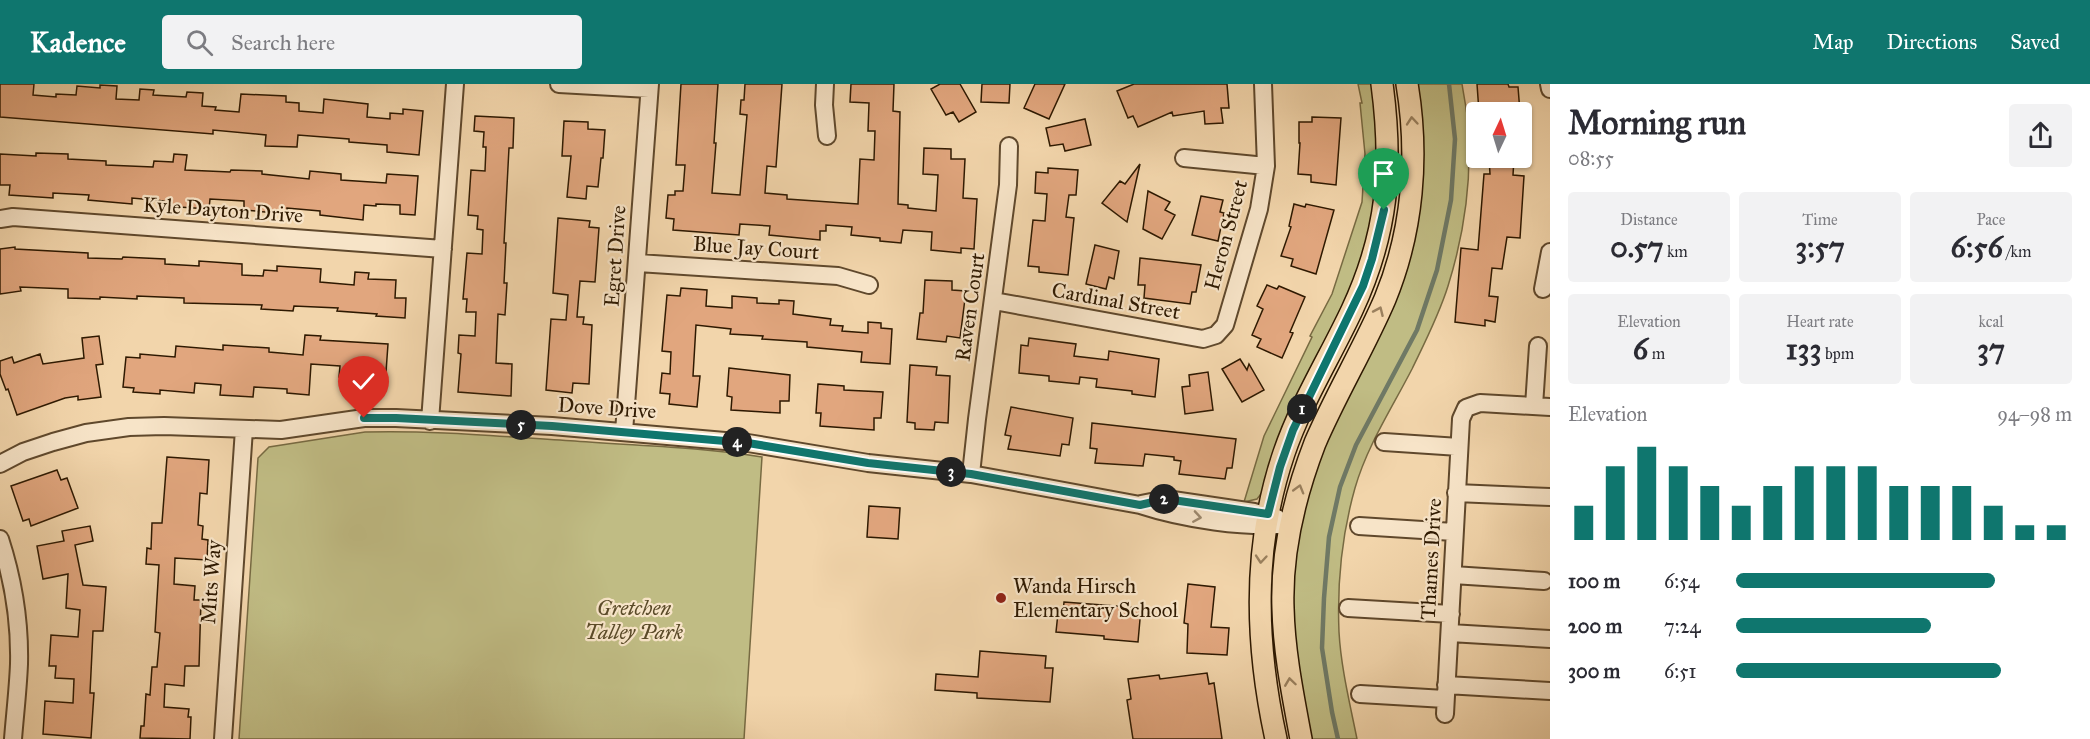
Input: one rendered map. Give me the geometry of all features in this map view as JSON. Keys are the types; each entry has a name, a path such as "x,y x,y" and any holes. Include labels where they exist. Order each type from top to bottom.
{"main road":[{"path":"1276,739 1267,699 1260,644 1260,580 1267,520 1280,467 1293,430 1352,311 1377,243 1388,180 1388,128 1382,84"},
{"path":"1301,739 1291,687 1282,606 1291,524 1299,488 1315,443 1378,315 1400,253 1410,205 1413,172 1412,117 1407,84"}],"street":[{"path":"430,421 455,84"},
{"path":"559,84 650,87"},
{"path":"825,84 824,105 827,136"},
{"name":"Heron Street","path":"1225,325 1259,209 1266,166 1263,84"},
{"path":"1549,84 1550,89"},
{"name":"Egret Drive","path":"624,432 650,87"},
{"name":"Raven Court","path":"971,474 1008,185 1010,146"},
{"path":"1184,158 1266,166"},
{"name":"Kyle Dayton Drive","path":"0,219 13,217 443,249"},
{"path":"1543,289 1550,252"},
{"name":"Blue Jay Court","path":"638,263 838,276 869,285"},
{"name":"Cardinal Street","path":"994,301 1203,339 1216,335 1225,325"},
{"path":"1538,346 1542,406"},
{"name":"Thames Drive","path":"1445,699 1461,419 1466,408 1480,403 1542,406"},
{"name":"Dove Drive","path":"0,464 23,452 53,442 87,433 129,427 280,430 307,428 364,418 430,421 624,432 748,443 868,463 971,474 1140,505 1166,499 1291,524"},
{"name":"Mits Way","path":"223,739 244,429"},
{"path":"1384,442 1459,447"},
{"path":"1456,493 1550,498"},
{"path":"1359,526 1454,532"},
{"path":"0,539 14,597 18,635 19,664 13,739"},
{"path":"1452,575 1544,581"},
{"path":"1348,608 1451,614"},
{"path":"1450,633 1550,639"},
{"path":"1360,694 1445,699 1550,691"}],"green space":[{"path":"1358,84 1373,84 1378,120 1379,175 1365,254 1264,490 1257,499 1244,502 1264,436 1332,294 1362,202 1365,154 1360,103 1362,103"},
{"path":"1416,84 1462,84 1466,107 1466,168 1469,168 1462,227 1454,267 1432,328 1366,457 1355,488 1344,541 1340,577 1339,632 1357,739 1311,739 1295,651 1293,595 1296,545 1323,446 1389,312"},
{"name":"Gretchen Talley Park","path":"365,432 497,436 693,449 762,457 744,739 239,739 258,458 269,447"}],"building":[{"path":"0,84 34,84 33,95 56,97 56,94 76,95 77,86 100,88 100,85 117,86 116,99 139,100 140,89 154,90 153,95 186,97 187,92 203,93 202,106 216,107 215,110 239,112 241,94 286,96 286,102 299,103 299,111 323,113 324,99 368,104 367,117 390,119 390,113 403,114 403,109 423,111 419,155 387,152 387,145 349,142 349,139 298,135 297,147 265,146 266,135 213,130 213,134 0,117"},
{"path":"681,84 718,84 712,193 740,195 747,115 740,114 745,84 782,84 776,167 767,166 765,193 787,195 787,199 858,204 860,159 874,160 875,131 868,131 869,103 850,102 851,84 894,84 893,111 900,112 898,204 908,205 908,208 936,211 938,175 923,174 924,148 951,149 951,159 965,159 963,198 977,199 974,249 961,248 961,253 931,250 932,232 903,230 901,243 851,235 852,227 826,225 826,231 820,231 820,240 769,235 770,226 740,224 739,235 673,230 674,219 666,218 668,195 675,195 675,191 683,191 685,165 676,165"},
{"path":"940,84 960,84 976,112 959,122 953,112 946,115 931,89"},
{"path":"982,84 1010,84 1009,103 981,102"},
{"path":"1035,84 1065,84 1049,119 1024,108"},
{"path":"1134,84 1227,84 1229,108 1221,108 1223,123 1205,124 1204,111 1173,116 1172,112 1138,127 1133,116 1128,118 1117,91"},
{"path":"1477,84 1508,84 1509,87 1518,87 1519,102 1478,102"},
{"path":"475,116 514,118 513,148 509,148 504,243 506,243 504,283 507,283 505,315 498,314 496,363 512,364 511,396 458,392 461,354 458,353 459,335 475,336 476,312 466,312 467,299 463,299 467,253 482,254 483,230 477,229 478,216 468,215 471,170 485,171 484,132 474,131"},
{"path":"1312,117 1341,118 1336,185 1311,182 1311,175 1298,174 1299,122 1312,122"},
{"path":"1085,119 1091,145 1065,151 1063,144 1050,146 1046,128"},
{"path":"564,121 588,122 588,129 605,130 598,187 587,186 586,199 567,197 571,156 562,156"},
{"path":"36,153 68,154 68,159 106,161 106,165 153,167 154,161 173,162 174,154 187,155 185,170 262,171 262,174 309,179 310,171 341,174 341,180 386,183 387,174 418,176 415,215 400,214 400,205 364,205 363,220 320,215 320,211 287,208 287,214 244,210 244,201 210,199 209,209 164,206 164,201 132,198 132,204 88,200 89,195 53,193 53,198 9,195 10,185 0,185 0,154 36,156"},
{"path":"1140,164 1127,222 1102,203 1120,181 1125,184"},
{"path":"1048,168 1078,170 1076,195 1069,195 1066,217 1074,218 1068,275 1039,272 1039,267 1028,266 1033,220 1045,221 1047,194 1035,193 1036,172 1048,173"},
{"path":"1490,168 1513,168 1513,175 1524,176 1520,238 1507,237 1502,269 1492,268 1489,296 1498,297 1495,322 1485,320 1485,326 1455,322 1461,248 1478,250 1484,174 1490,174"},
{"path":"1148,191 1170,202 1165,210 1175,215 1162,239 1143,229"},
{"path":"1201,196 1223,200 1220,212 1224,213 1218,241 1192,235"},
{"path":"1294,204 1334,210 1316,274 1291,266 1293,259 1281,256 1291,227 1289,226"},
{"path":"558,218 590,221 589,227 599,228 595,282 580,281 577,317 584,317 583,324 592,325 589,384 573,383 572,393 546,390 551,319 566,320 568,295 553,293"},
{"path":"1095,245 1119,251 1114,279 1109,277 1106,289 1086,284"},
{"path":"15,247 15,249 88,253 88,258 165,259 165,264 199,266 199,261 242,264 242,275 263,276 264,270 277,271 277,266 321,269 320,282 354,285 355,272 369,273 368,279 396,280 395,298 406,298 405,318 337,311 338,308 294,306 293,311 261,309 262,305 184,303 184,298 137,296 137,299 68,298 68,289 20,287 21,291 0,294 0,249"},
{"path":"1140,258 1201,265 1196,292 1192,292 1190,304 1144,298 1145,285 1138,285"},
{"path":"925,280 952,281 952,290 966,291 960,338 947,336 946,342 917,339 920,313 923,313"},
{"path":"1267,285 1277,289 1279,286 1305,297 1282,358 1257,347 1261,339 1252,335 1263,309 1257,306"},
{"path":"681,288 707,290 706,306 732,308 732,296 757,298 757,303 779,304 779,300 794,301 793,314 831,319 830,325 843,326 842,331 868,333 868,322 881,323 881,328 892,329 890,364 861,362 862,352 807,347 807,342 762,339 763,336 730,334 731,329 696,325 693,376 700,376 697,407 669,404 670,394 660,393 662,373 670,374 671,352 662,351 667,295 680,296"},
{"path":"305,335 321,336 320,340 388,344 385,386 352,385 352,378 339,377 340,366 311,364 309,395 287,393 287,389 254,387 253,397 220,395 221,385 195,383 194,393 160,390 160,394 133,392 134,388 123,387 126,357 140,358 140,354 175,357 176,346 223,350 223,345 269,348 269,352 303,355"},
{"path":"99,336 103,364 96,365 101,397 78,400 78,396 65,398 17,415 0,374 0,361 12,357 14,363 40,354 43,364 84,358 82,338"},
{"path":"1029,338 1076,344 1074,356 1108,360 1109,351 1159,359 1155,397 1132,394 1132,391 1096,387 1097,379 1080,377 1079,384 1049,381 1049,376 1019,373 1021,345 1028,346"},
{"path":"1240,359 1247,370 1249,364 1264,390 1242,402 1222,369"},
{"path":"910,365 937,367 936,375 950,376 948,423 935,422 934,430 915,429 915,423 907,422"},
{"path":"729,368 790,375 789,401 780,401 780,413 731,410 732,397 727,396"},
{"path":"1208,372 1213,410 1185,414 1182,387 1190,386 1189,375"},
{"path":"818,384 844,386 844,390 883,392 881,418 874,418 874,430 820,426 821,413 816,413"},
{"path":"1011,407 1073,418 1069,445 1062,444 1060,456 1008,449 1011,436 1005,435"},
{"path":"1092,423 1236,439 1232,468 1227,468 1225,479 1179,474 1181,461 1174,460 1174,457 1145,454 1143,466 1095,463 1097,449 1090,448"},
{"path":"167,457 209,460 207,494 200,493 198,525 203,526 202,539 208,540 207,560 175,558 174,584 195,586 194,600 201,600 199,666 185,666 184,686 165,684 164,707 189,709 190,739 140,738 141,726 144,726 146,694 150,695 152,667 157,667 160,633 155,632 159,565 146,564 147,548 151,549 152,523 162,523"},
{"path":"57,470 61,480 67,478 78,508 31,526 29,519 23,521 11,486"},
{"path":"869,506 900,508 898,539 867,537"},
{"path":"90,526 93,541 75,545 83,585 106,587 103,631 93,631 90,693 94,693 91,738 43,734 45,701 73,703 74,679 55,678 56,666 49,666 51,635 78,637 80,610 66,608 68,574 43,579 37,546 64,541 62,531"},
{"path":"1188,584 1215,587 1211,627 1229,628 1227,655 1187,653 1188,624 1184,623"},
{"path":"1064,602 1141,608 1138,642 1104,639 1104,636 1056,632 1058,613 1063,613"},
{"path":"980,651 1046,656 1045,668 1053,668 1050,702 977,698 977,693 935,690 936,674 978,677"},
{"path":"1207,673 1209,684 1214,683 1222,739 1133,739 1127,700 1131,699 1128,679 1159,675 1160,679"}],"waterway":[{"path":"1338,739 1322,648 1329,537 1340,487 1356,445 1417,330 1437,270 1451,200 1455,139 1449,84"}],"place":[{"name":"Wanda Hirsch Elementary School","path":"1001,598"}],"route":[{"path":"364,418 552,426 748,443 868,463 971,474 1140,505 1166,499 1268,514 1285,450 1293,430 1363,286 1379,235 1384,210"}]}
